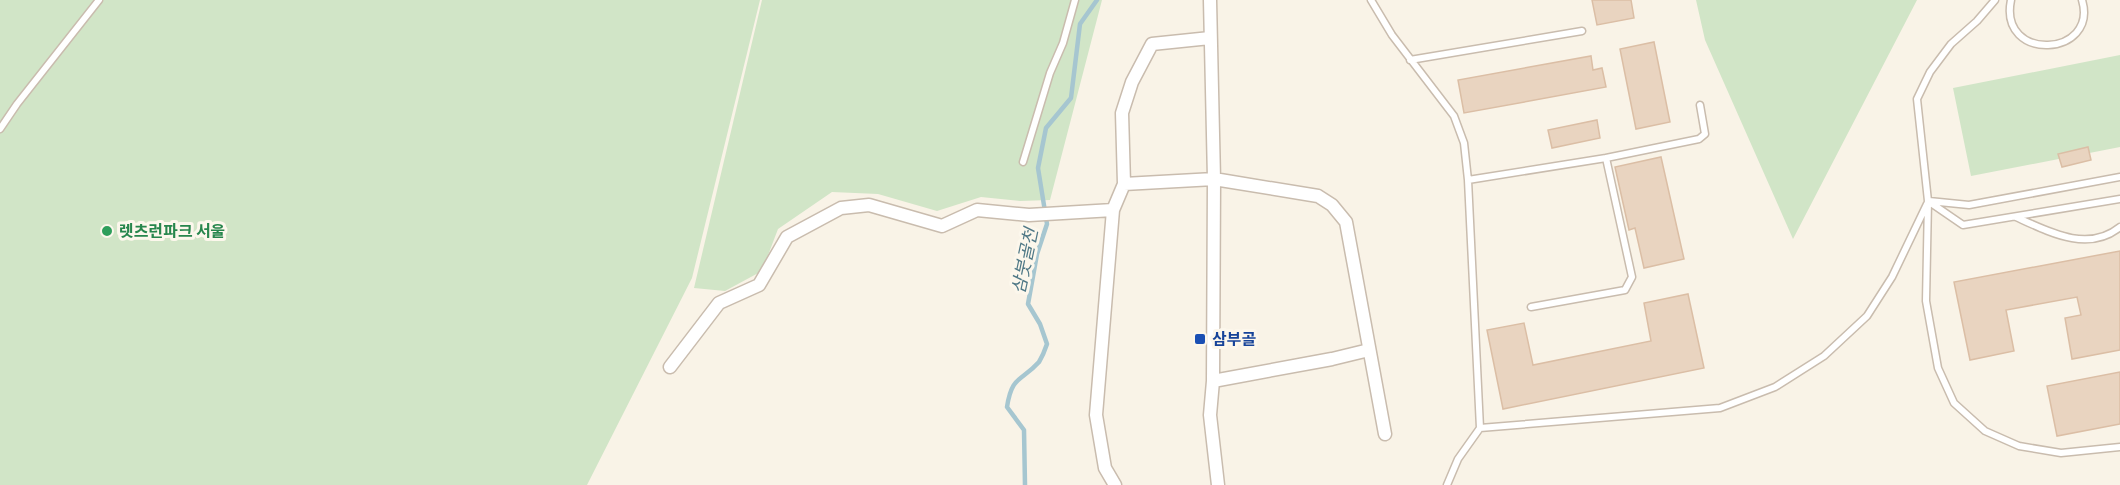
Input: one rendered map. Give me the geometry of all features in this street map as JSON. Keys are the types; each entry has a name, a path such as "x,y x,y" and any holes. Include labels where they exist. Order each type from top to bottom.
{"street":[{"path":"1210,0 1214,179 1213,381 1210,415 1218,485"},
{"path":"1115,485 1105,468 1096,415 1113,210 1124,184 1122,113 1132,82 1152,44 1210,38"},
{"path":"1124,184 1214,179 1318,196 1332,206 1346,222 1385,434"},
{"path":"670,368 719,303 759,285 787,237 841,208 869,205 942,226 977,210 1058,215 1113,210"},
{"path":"1213,381 1369,350"}],"lane":[{"path":"0,129 99,0"},
{"path":"1023,162 1050,73 1067,33 1075,0"},
{"path":"1371,0 1392,35 1454,116 1464,143 1468,180 1480,428 1458,459 1446,485"},
{"path":"1995,0 1977,21 1951,44 1930,72 1917,99 1928,201 1926,302 1938,368 1954,403 1985,431 2019,446 2061,453 2120,447"},
{"path":"2011,0 2011,19 2016,30 2024,39 2035,45 2047,46 2065,41 2079,29 2083,17 2082,0"},
{"path":"1410,60 1582,31"},
{"path":"1468,180 1606,158 1699,140 1705,134 1700,105"},
{"path":"1531,308 1625,290 1632,277 1606,158"},
{"path":"1928,201 1969,205 2120,177"},
{"path":"1928,201 1963,225 2120,199"},
{"path":"1480,428 1720,408 1775,387 1824,356 1868,316 1892,277 1928,201"},
{"path":"2016,217 2062,237 2077,239 2107,236 2120,226"}],"green space":[{"path":"0,0 760,0 692,278 587,485 0,485"},
{"path":"762,0 1102,0 1050,200 1020,201 981,197 937,211 878,194 832,192 778,229 762,271 725,291 694,288"},
{"path":"1696,0 1917,0 1793,239 1705,40"},
{"path":"2120,55 2120,147 1971,176 1953,88"}],"building":[{"path":"1592,0 1631,0 1634,18 1597,25"},
{"path":"1654,42 1670,122 1636,129 1620,49"},
{"path":"1591,56 1593,70 1602,68 1606,87 1464,113 1458,80"},
{"path":"1597,120 1600,138 1552,148 1548,130"},
{"path":"2088,147 2091,160 2062,167 2058,154"},
{"path":"1661,157 1684,259 1644,268 1635,228 1629,230 1615,167"},
{"path":"2120,251 2120,350 2072,359 2065,318 2081,315 2077,297 2006,310 2014,351 1970,360 1954,282"},
{"path":"1688,294 1704,368 1503,409 1487,330 1524,323 1533,365 1651,341 1644,303"},
{"path":"2120,372 2120,424 2057,436 2047,386"}],"waterway":[{"name":"삼붓골천","path":"1025,485 1024,430 1007,407 1015,384 1039,362 1047,344 1040,324 1028,304 1037,254 1047,224 1038,168 1046,128 1071,98 1080,24 1097,0"}],"place":[{"name":"렛츠런파크 서울","path":"107,231"},
{"name":"삼부골","path":"1200,339"}]}
